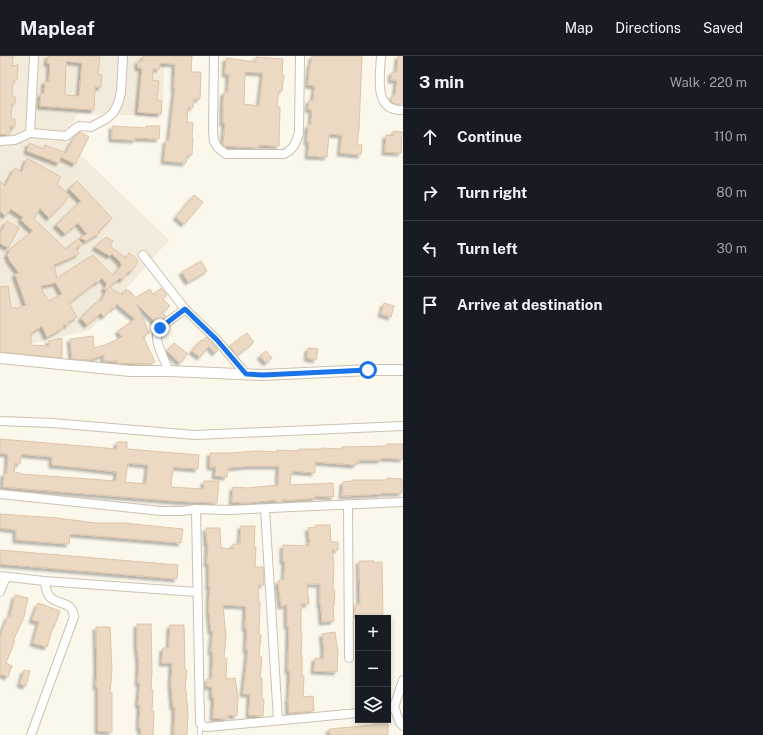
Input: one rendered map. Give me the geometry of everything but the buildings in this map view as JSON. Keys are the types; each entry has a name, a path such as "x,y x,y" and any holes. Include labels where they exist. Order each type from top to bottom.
{"street":[{"path":"30,133 34,56"},
{"path":"0,141 15,140 30,133 66,136 79,126 91,127 106,119 113,113 118,104 123,75 123,56"},
{"path":"214,56 214,141 218,148 226,154 284,154 292,150 299,133 300,56"},
{"path":"381,56 380,93 383,101 388,108 403,110"},
{"path":"143,255 185,309 217,340 246,374"},
{"path":"169,371 156,339 157,333 160,328 185,309"},
{"path":"0,358 130,371 263,375 368,370 403,370"},
{"path":"0,421 52,423 195,435 403,426"},
{"path":"0,494 161,511 196,509 265,509 403,502"},
{"path":"348,504 349,658"},
{"path":"196,509 200,723 205,727 208,727 355,712"},
{"path":"265,509 278,720"},
{"path":"0,592 3,577 197,592"},
{"path":"31,735 74,617 73,611 70,607 51,598 48,594 44,581"},
{"path":"403,680 391,708 403,726"}],"lane":[{"path":"200,723 200,735"}],"shaded area":[{"path":"0,56 165,56 162,116 77,114 65,140 169,240 90,330 0,351"}],"route":[{"path":"160,328 185,309 217,340 246,374 263,375 368,370"}]}
